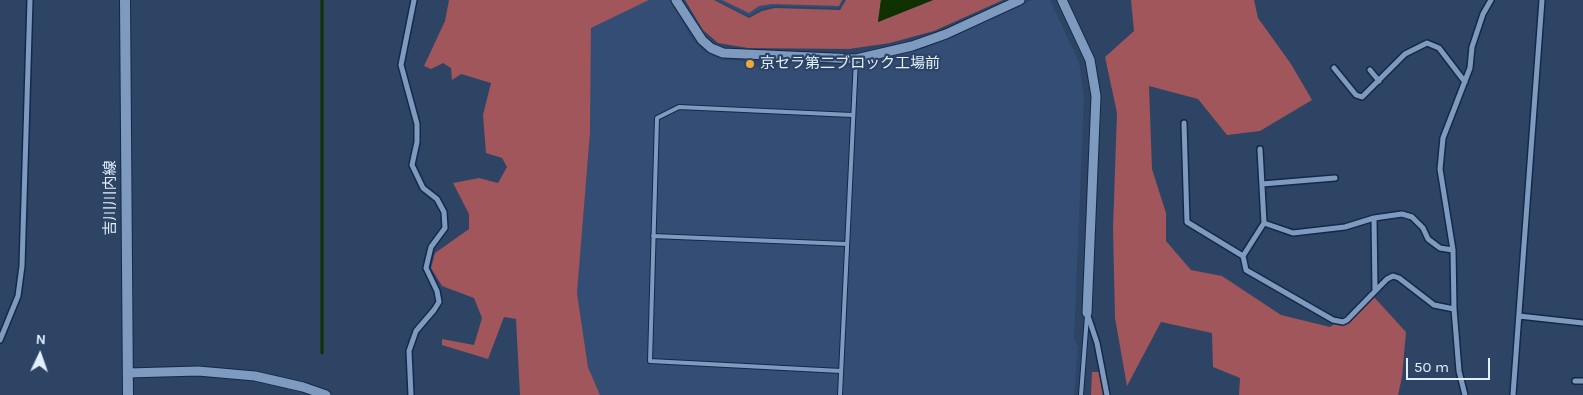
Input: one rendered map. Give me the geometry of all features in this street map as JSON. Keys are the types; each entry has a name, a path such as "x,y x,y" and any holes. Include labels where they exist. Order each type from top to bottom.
{"main road":[{"name":"吉川川内線","path":"125,0 128,395"}],"street":[{"path":"0,340 18,296 22,266 30,0"},
{"path":"411,395 409,351 416,331 439,302 438,291 426,268 431,247 445,228 444,212 441,205 437,199 423,188 412,165 417,142 417,124 401,65 414,0"},
{"path":"676,0 702,40 711,48 723,53 856,59 906,48 946,34 1020,0"},
{"path":"1062,0 1090,60 1096,96 1087,313 1097,343 1107,395"},
{"path":"1465,395 1459,370 1452,250 1440,169 1443,138 1470,68 1472,48 1483,14 1491,0"},
{"path":"1513,395 1542,0"},
{"path":"1334,68 1356,95 1362,97 1405,54 1427,44 1439,48 1465,82"},
{"path":"1370,70 1379,81"},
{"path":"1184,123 1187,222 1243,256"},
{"path":"1260,149 1264,223 1243,256 1246,270 1333,320 1343,322 1386,279 1393,276 1399,278 1434,305 1454,309"},
{"path":"1262,184 1334,178"},
{"path":"1264,223 1293,233 1345,227 1374,218 1402,214 1412,217 1423,228 1428,239 1440,248 1452,250"},
{"path":"1374,218 1375,290"},
{"path":"1519,316 1583,324"},
{"path":"128,373 198,371 255,376 303,387 326,395"},
{"path":"1575,381 1583,381"}],"lane":[{"path":"840,395 856,59"},
{"path":"841,371 650,361 657,118 679,107 852,115"},
{"path":"653,236 847,244"},
{"path":"1080,395 1087,313"}],"shaded area":[{"path":"449,0 649,0 591,28 590,133 577,293 588,367 600,395 520,395 516,319 504,317 488,359 442,345 442,339 474,345 482,318 474,298 442,286 431,268 435,253 469,229 469,214 453,183 479,178 498,183 507,167 502,158 486,153 483,115 491,83 461,74 452,80 451,68 443,63 431,69 424,66 445,21"},
{"path":"649,0 669,0 693,40 705,52 722,60 744,61 744,66 790,68 790,63 837,65 874,61 925,48 1032,0 1050,0 1079,62 1084,96 1074,339 1078,347 1074,395 600,395 588,367 577,293 590,133 591,28"},
{"path":"685,0 714,0 749,18 762,11 775,8 840,10 846,0 881,0 878,22 933,0 1003,0 934,31 890,43 849,49 748,48 718,43 703,30"},
{"path":"717,0 844,0 839,8 775,6 760,9 749,16"},
{"path":"722,0 842,0 839,6 772,4 759,6 749,13"},
{"path":"881,0 933,0 878,22"},
{"path":"1131,0 1254,0 1258,18 1291,64 1312,100 1260,131 1227,135 1198,99 1149,86 1152,169 1166,213 1166,241 1191,270 1222,276 1281,315 1330,327 1373,296 1406,332 1402,377 1398,395 1239,395 1240,378 1213,367 1212,333 1161,322 1127,386 1115,318 1113,228 1117,113 1105,57 1134,31"},
{"path":"1092,372 1099,372 1103,395 1091,395"}],"waterway":[{"path":"322,0 322,353"}],"place":[{"name":"京セラ第二ブロック工場前","path":"750,64"}]}
